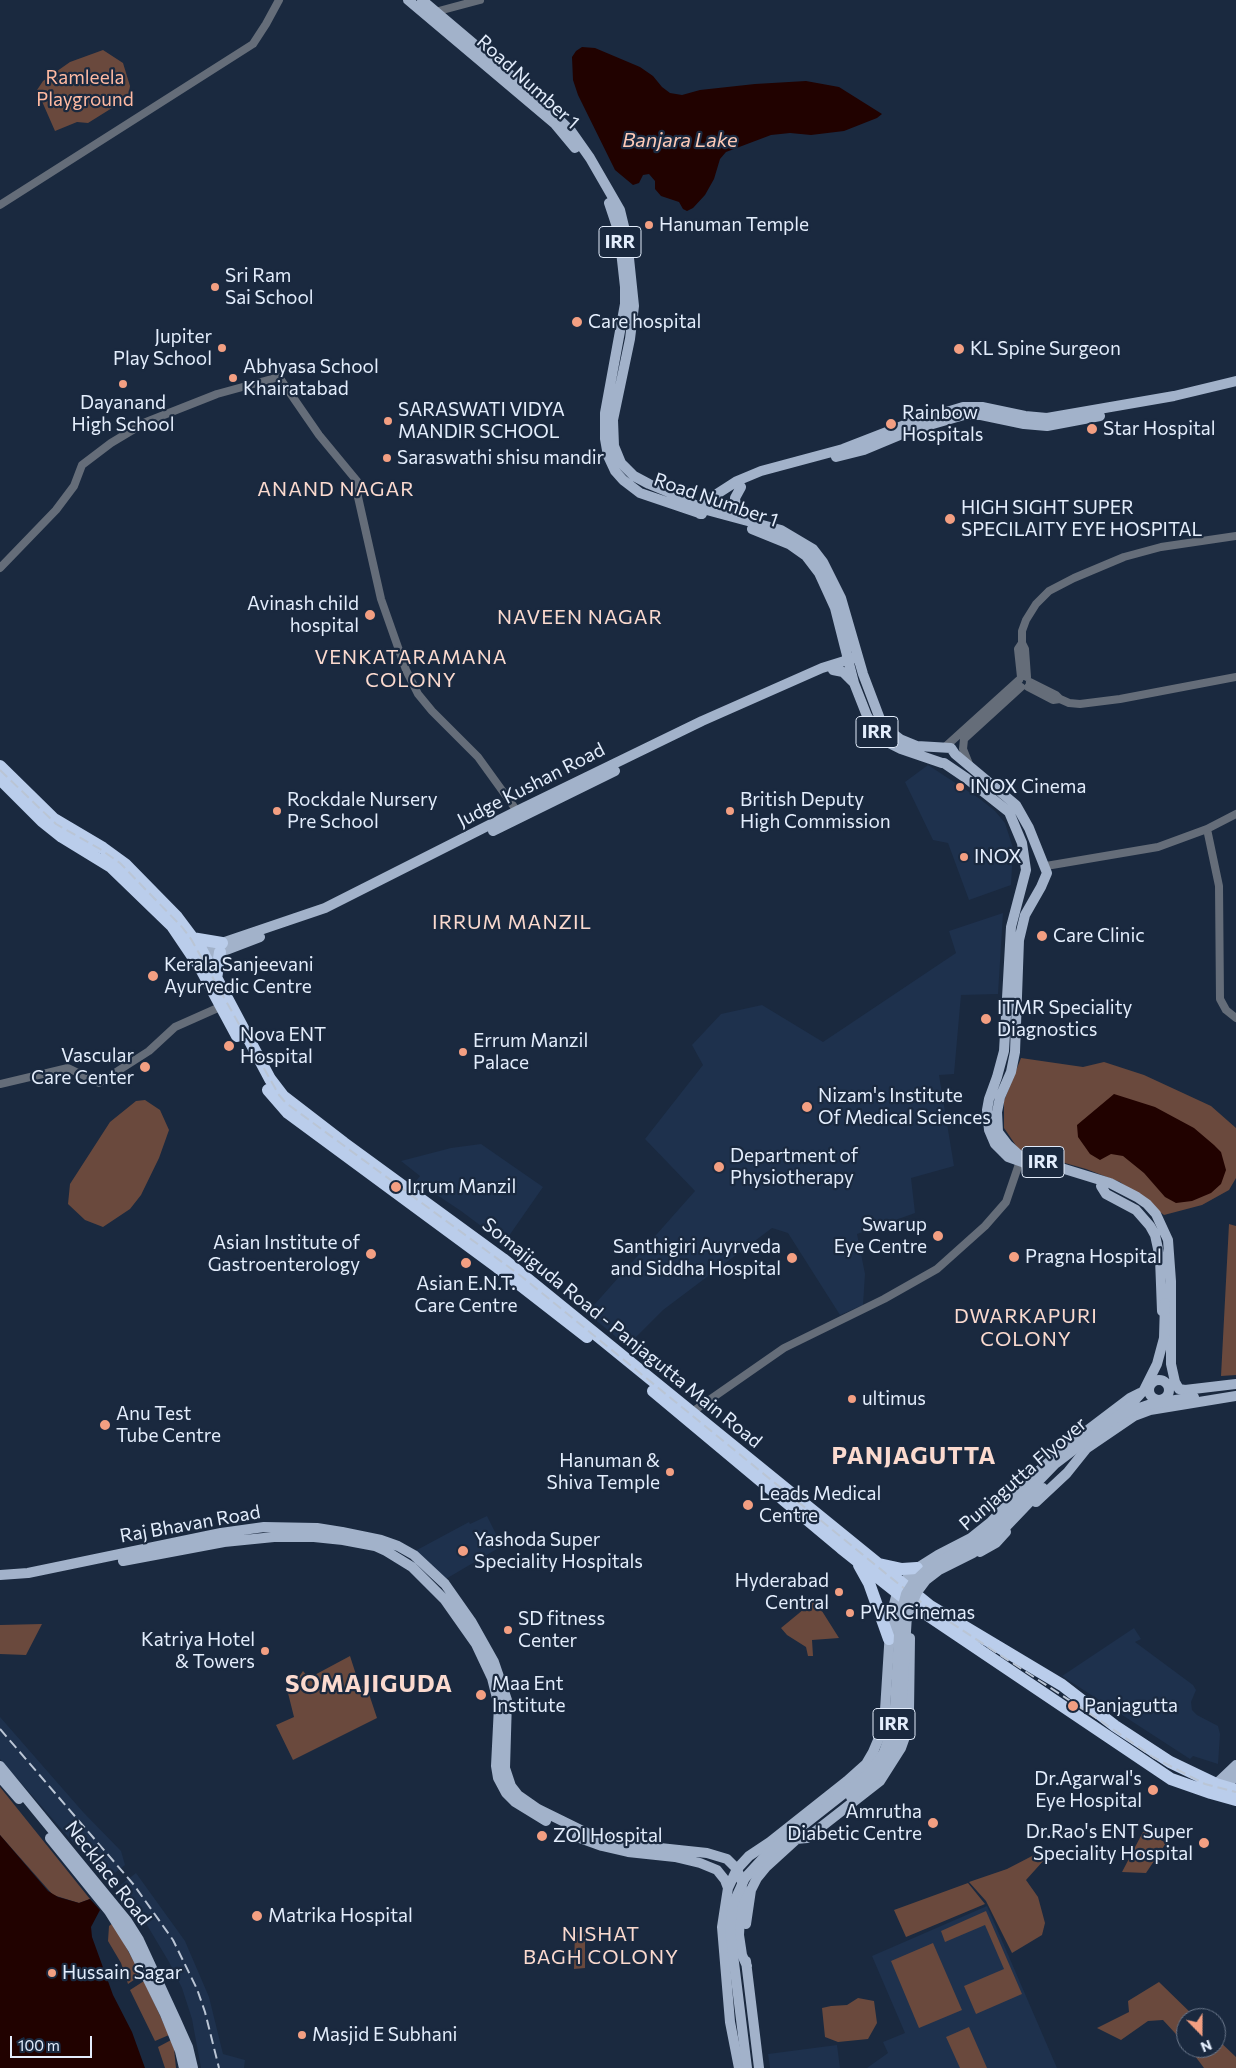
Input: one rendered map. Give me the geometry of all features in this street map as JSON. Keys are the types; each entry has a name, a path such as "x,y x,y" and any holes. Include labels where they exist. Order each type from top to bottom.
{"highway":[{"name":"Somajiguda Road - Panjagutta Main Road","path":"0,766 54,819 103,848 182,938 270,1093 284,1110 308,1122"},
{"name":"Somajiguda Road - Panjagutta Main Road","path":"0,779 42,821 62,837 104,862 122,869 161,899 192,938 212,951 216,980 277,1090 308,1122 497,1267 550,1303 692,1412 877,1564 900,1588"},
{"path":"192,938 212,951"},
{"name":"Somajiguda Road - Panjagutta Main Road","path":"550,1303 856,1559 900,1588"},
{"path":"856,1559 869,1583 890,1639"},
{"path":"877,1564 902,1569 917,1568"},
{"path":"928,1585 926,1594 929,1610 1002,1665 1171,1779 1211,1794 1236,1800"},
{"path":"900,1588 915,1606 918,1613 929,1610"},
{"path":"915,1606 929,1610 1062,1685 1115,1726 1170,1762 1226,1787"},
{"path":"1002,1665 1010,1654"}],"main road":[{"name":"Road Number 1","path":"408,0 555,124 570,141 612,210 620,244 625,300 606,402 605,439 612,465 623,480 640,493 670,504 737,518 781,530 812,549 823,562 840,598 880,719 887,729 917,746 928,748 944,747"},
{"name":"Road Number 1","path":"422,0 532,93 571,131 590,158 620,210 627,239 634,306 630,339 612,420 614,446 621,463 634,476 649,484 674,494 705,512 765,533 789,544 806,556 819,573 828,591 854,683 866,716 879,734 889,743 943,763 966,778 1008,812 1019,833 1026,870 1014,911 1010,942 1004,1051 989,1099 988,1120 995,1144 1008,1157 1101,1186 1106,1194 1136,1210 1150,1226 1160,1258 1162,1309 1160,1339 1148,1376 1130,1398"},
{"path":"705,512 706,501 730,486 761,471 843,449 910,423 963,407 1047,418 1165,398 1236,381"},
{"path":"705,512 713,503 741,488 748,482 854,453 912,430 964,415 981,415 1024,424 1047,426 1236,388"},
{"path":"737,518 735,498 741,488"},
{"path":"670,504 674,494"},
{"path":"844,648 828,669 843,672 854,683"},
{"name":"Judge Kushan Road","path":"212,951 324,908 702,721 828,669 859,659"},
{"name":"Judge Kushan Road","path":"212,951 328,914 713,721 828,669"},
{"path":"955,754 952,761 943,763 938,754 944,747 951,748 955,754 1016,805 1029,828 1046,871"},
{"name":"IRR","path":"1046,871 1027,910 1019,940 1015,1052 1010,1072 1000,1097 997,1112 998,1132 1008,1145 1020,1155 1110,1183 1137,1197 1156,1214 1168,1240 1170,1256 1170,1363 1175,1388"},
{"path":"1018,900 1027,910"},
{"path":"1014,911 1027,910"},
{"name":"Punjagutta Flyover","path":"747,2068 730,1930 733,1904 745,1878 756,1864 866,1776 884,1752 894,1724 898,1629 901,1607 906,1594 921,1574 932,1565 972,1544 992,1529 1055,1464 1120,1415 1144,1390 1162,1351 1165,1321 1165,1265 1162,1239 1156,1224 1141,1206 1101,1186"},
{"path":"1170,1363 1175,1388 1191,1401"},
{"name":"Road Number 1","path":"1152,1368 1154,1393"},
{"name":"IRR","path":"1154,1393 1160,1380 1175,1388"},
{"path":"1175,1388 1236,1384"},
{"name":"IRR","path":"740,2068 730,2022 722,1927 728,1888 736,1869 756,1850 770,1842 833,1793 866,1764 881,1736 886,1709 891,1615 900,1588 917,1568 971,1538 991,1522 1044,1466 1130,1398 1154,1393 1166,1397 1175,1388"},
{"name":"Punjagutta Flyover","path":"1120,1415 1151,1404 1191,1401 1236,1390"},
{"path":"1136,1416 1154,1393 1176,1407"},
{"path":"1136,1416 1150,1410 1176,1407 1191,1401 1236,1396"},
{"name":"IRR","path":"759,2068 747,1966 746,1930 751,1890 766,1867 796,1839 807,1838 880,1781 901,1748 906,1734 909,1711 915,1606 928,1585 951,1568 996,1543 1067,1472 1087,1448 1136,1416"},
{"name":"Punjagutta Flyover","path":"796,1839 879,1774 896,1745 902,1715 908,1615 917,1592 926,1580 938,1570 973,1553 1000,1533 1043,1488 1087,1448"},
{"name":"Raj Bhavan Road","path":"0,1575 37,1572 221,1532 264,1527 334,1531 381,1540 398,1546 414,1555 445,1584 471,1621 494,1662 507,1700 505,1768 511,1786 518,1795 538,1809 594,1837 642,1846 707,1853 727,1859"},
{"name":"Raj Bhavan Road","path":"0,1581 31,1578 224,1542 274,1537 318,1537 375,1546 412,1567 445,1600 476,1644 486,1662 499,1706 496,1766 498,1778 510,1797 527,1811 590,1843 628,1852 675,1857 700,1863 717,1870 726,1880 728,1888"},
{"name":"IRR","path":"886,1709 909,1711"},
{"path":"1226,1787 1236,1765"},
{"name":"Necklace Road","path":"0,1766 112,1909 148,1977 180,2052 184,2068"},
{"path":"1226,1787 1236,1775"},
{"name":"Necklace Road","path":"0,1777 91,1883"},
{"path":"727,1859 742,1857 756,1850"},
{"path":"727,1859 736,1869"},
{"name":"IRR","path":"736,1869 742,1889 740,1946 747,1966"},
{"name":"Necklace Road","path":"112,1909 127,1921 143,1949 188,2046 193,2068"}],"street":[{"path":"0,204 253,44 279,0"},
{"path":"435,12 480,0"},
{"path":"0,568 61,504 74,486 82,465 110,443 146,422 173,411 217,394 279,377 319,435 358,481 358,497 382,599 406,670 418,694 432,711 478,757 518,811"},
{"path":"1236,536 1161,547 1124,558 1074,578 1049,592 1036,604 1026,620 1022,631 1022,643 1018,650 1024,682 1053,700 1060,699 1069,703 1096,704 1236,677"},
{"path":"944,747 1024,682"},
{"path":"970,766 964,754 962,744 964,739 1024,682"},
{"path":"1046,871 1066,863 1158,848 1236,814"},
{"path":"1207,828 1219,886 1220,999 1226,1010 1236,1018"},
{"path":"0,1084 68,1068 99,1083 149,1051 175,1027 220,1007"},
{"path":"692,1412 784,1348 884,1299 937,1269 985,1226 1006,1202 1020,1161"}],"shaded area":[{"path":"928,765 980,799 995,811 1005,823 1013,848 1011,885 969,900 948,843 933,840 905,782"},
{"name":"Nizam's Institute Of Medical Sciences","path":"1003,913 998,994 961,995 954,1074 939,1075 954,1166 911,1178 915,1213 857,1234 865,1274 863,1305 840,1315 788,1233 772,1228 663,1310 627,1346 587,1313 695,1191 645,1139 703,1065 692,1045 721,1014 762,1005 823,1042 956,953 949,931"},
{"path":"481,1144 543,1187 504,1243 416,1181 420,1176 401,1161 451,1148"},
{"path":"487,1516 502,1546 444,1580 415,1551 469,1522 470,1524"},
{"path":"1134,1628 1141,1639 1135,1642 1193,1685 1196,1690 1191,1702 1192,1710 1197,1715 1218,1726 1220,1734 1218,1764 1193,1756 1190,1759 1062,1676"},
{"path":"0,1717 83,1812 121,1851 125,1865 106,1880 0,1759"},
{"path":"136,1873 185,1941 209,1997 223,2054 245,2060 244,2068 201,2068 192,2019 182,1988 141,1915 118,1887"},
{"path":"987,1906 1057,2068 867,2068 888,2053 883,2042 905,2033 872,1956"},
{"path":"837,2045 840,2068 770,2068 768,2054"}],"green space":[{"name":"Ramleela Playground","path":"103,50 123,63 130,86 128,98 88,123 77,122 55,131 37,90 43,81 70,62"},
{"path":"1021,1058 1083,1067 1104,1062 1144,1075 1211,1106 1236,1128 1236,1178 1229,1190 1202,1205 1164,1215 1120,1182 1086,1169 1019,1150 1004,1128 1004,1101"},
{"path":"145,1100 160,1110 169,1130 159,1158 141,1195 130,1209 103,1227 85,1220 68,1204 70,1184 110,1122 136,1101"},
{"path":"1229,1224 1236,1226 1236,1375 1221,1376"},
{"path":"815,1600 839,1638 812,1640 813,1656 808,1656 806,1647 787,1635 781,1628"},
{"path":"42,1624 26,1655 0,1654 0,1625"},
{"path":"350,1656 360,1687 366,1685 377,1718 293,1760 276,1725 294,1717 285,1681 299,1677 303,1671 309,1678"},
{"path":"0,1787 90,1899 79,1903 53,1895 0,1835"},
{"path":"1144,1830 1166,1843 1146,1873 1122,1872"},
{"path":"1034,1855 1044,1860 1026,1880 1038,1897 1045,1923 1042,1935 1012,1953 986,1901 969,1882 1007,1869"},
{"path":"968,1883 985,1904 906,1937 894,1910"},
{"path":"986,1911 1022,1994 976,2014 964,1986 1004,1969 985,1925 945,1942 941,1931"},
{"path":"113,1923 141,1975 128,1984 121,1963 108,1941 109,1926"},
{"path":"585,1931 585,1968 574,1969 575,1932"},
{"path":"933,1943 962,2010 919,2028 891,1961"},
{"path":"144,1981 169,2035 155,2041 130,1990"},
{"path":"1159,1982 1186,2008 1176,2008 1176,2034 1163,2020 1148,2021 1121,2040 1097,2028 1129,2012 1128,2001"},
{"path":"858,1998 874,2001 877,2023 868,2039 838,2042 825,2037 822,2008 847,2005"},
{"path":"969,2027 987,2068 960,2068 946,2037"},
{"path":"173,2039 176,2068 165,2068 158,2047"},
{"path":"1226,2048 1236,2057 1236,2068 1204,2068 1196,2058 1226,2058"}],"water":[{"name":"Banjara Lake","path":"582,47 595,48 640,67 653,76 670,93 682,95 700,90 806,81 839,87 882,114 877,118 844,131 811,135 790,133 771,135 726,152 720,159 714,179 705,195 693,208 687,211 683,209 679,202 661,196 655,189 655,181 649,174 643,175 639,183 633,185 615,170 578,95 573,80 572,57"},
{"path":"1114,1094 1155,1107 1194,1128 1221,1152 1226,1170 1221,1184 1211,1193 1192,1201 1176,1203 1165,1197 1144,1173 1123,1156 1111,1154 1100,1160 1090,1154 1078,1137 1077,1125"},
{"name":"Hussain Sagar","path":"0,1835 48,1891 58,1897 79,1903 90,1899 100,1910 91,1927 92,1937 113,1995 132,2032 145,2068 0,2068"}],"railway":[{"path":"0,770 56,824 100,849 120,863 182,927 191,939 279,1095 286,1103 521,1276 927,1607 1153,1757 1205,1784 1236,1792"},
{"path":"0,1729 134,1885 173,1940 197,1989 205,2012 219,2068"}],"place":[{"name":"Hanuman Temple","path":"649,225"},
{"name":"Sri Ram Sai School","path":"215,287"},
{"name":"Care hospital","path":"577,322"},
{"name":"Jupiter Play School","path":"222,348"},
{"name":"KL Spine Surgeon","path":"959,349"},
{"name":"Abhyasa School Khairatabad","path":"233,378"},
{"name":"Dayanand High School","path":"123,384"},
{"name":"SARASWATI VIDYA MANDIR SCHOOL","path":"388,421"},
{"name":"Rainbow Hospitals","path":"891,424"},
{"name":"Star Hospital","path":"1092,429"},
{"name":"Saraswathi shisu mandir","path":"387,458"},
{"name":"HIGH SIGHT SUPER SPECILAITY EYE HOSPITAL","path":"950,519"},
{"name":"Avinash child hospital","path":"370,615"},
{"name":"INOX Cinema","path":"960,787"},
{"name":"Rockdale Nursery Pre School","path":"277,811"},
{"name":"British Deputy High Commission","path":"730,811"},
{"name":"INOX","path":"964,857"},
{"name":"Care Clinic","path":"1042,936"},
{"name":"Kerala Sanjeevani Ayurvedic Centre","path":"153,976"},
{"name":"ITMR Speciality Diagnostics","path":"986,1019"},
{"name":"Nova ENT Hospital","path":"229,1046"},
{"name":"Errum Manzil Palace","path":"463,1052"},
{"name":"Vascular Care Center","path":"145,1067"},
{"name":"Nizam's Institute Of Medical Sciences","path":"807,1107"},
{"name":"Department of Physiotherapy","path":"719,1167"},
{"name":"Irrum Manzil","path":"396,1187"},
{"name":"Swarup Eye Centre","path":"938,1236"},
{"name":"Asian Institute of Gastroenterology","path":"371,1254"},
{"name":"Pragna Hospital","path":"1014,1257"},
{"name":"Santhigiri Auyrveda and Siddha Hospital","path":"792,1258"},
{"name":"Asian E.N.T. Care Centre","path":"466,1263"},
{"name":"ultimus","path":"852,1399"},
{"name":"Anu Test Tube Centre","path":"105,1425"},
{"name":"Hanuman & Shiva Temple","path":"670,1472"},
{"name":"Leads Medical Centre","path":"748,1505"},
{"name":"Yashoda Super Speciality Hospitals","path":"463,1551"},
{"name":"Hyderabad Central","path":"839,1592"},
{"name":"PVR Cinemas","path":"850,1613"},
{"name":"SD fitness Center","path":"508,1630"},
{"name":"Katriya Hotel & Towers","path":"265,1651"},
{"name":"Maa Ent Institute","path":"481,1695"},
{"name":"Panjagutta","path":"1073,1706"},
{"name":"Dr.Agarwal's Eye Hospital","path":"1153,1790"},
{"name":"Amrutha Diabetic Centre","path":"933,1823"},
{"name":"ZOI Hospital","path":"542,1836"},
{"name":"Dr.Rao's ENT Super Speciality Hospital","path":"1204,1843"},
{"name":"Matrika Hospital","path":"257,1916"},
{"name":"Hussain Sagar","path":"52,1973"},
{"name":"Masjid E Subhani","path":"302,2035"}],"district":[{"name":"ANAND NAGAR","path":"336,489"},
{"name":"NAVEEN NAGAR","path":"580,617"},
{"name":"VENKATARAMANA COLONY","path":"411,668"},
{"name":"IRRUM MANZIL","path":"512,922"},
{"name":"DWARKAPURI COLONY","path":"1026,1328"},
{"name":"PANJAGUTTA","path":"914,1456"},
{"name":"SOMAJIGUDA","path":"369,1684"},
{"name":"NISHAT BAGH COLONY","path":"601,1946"}]}
